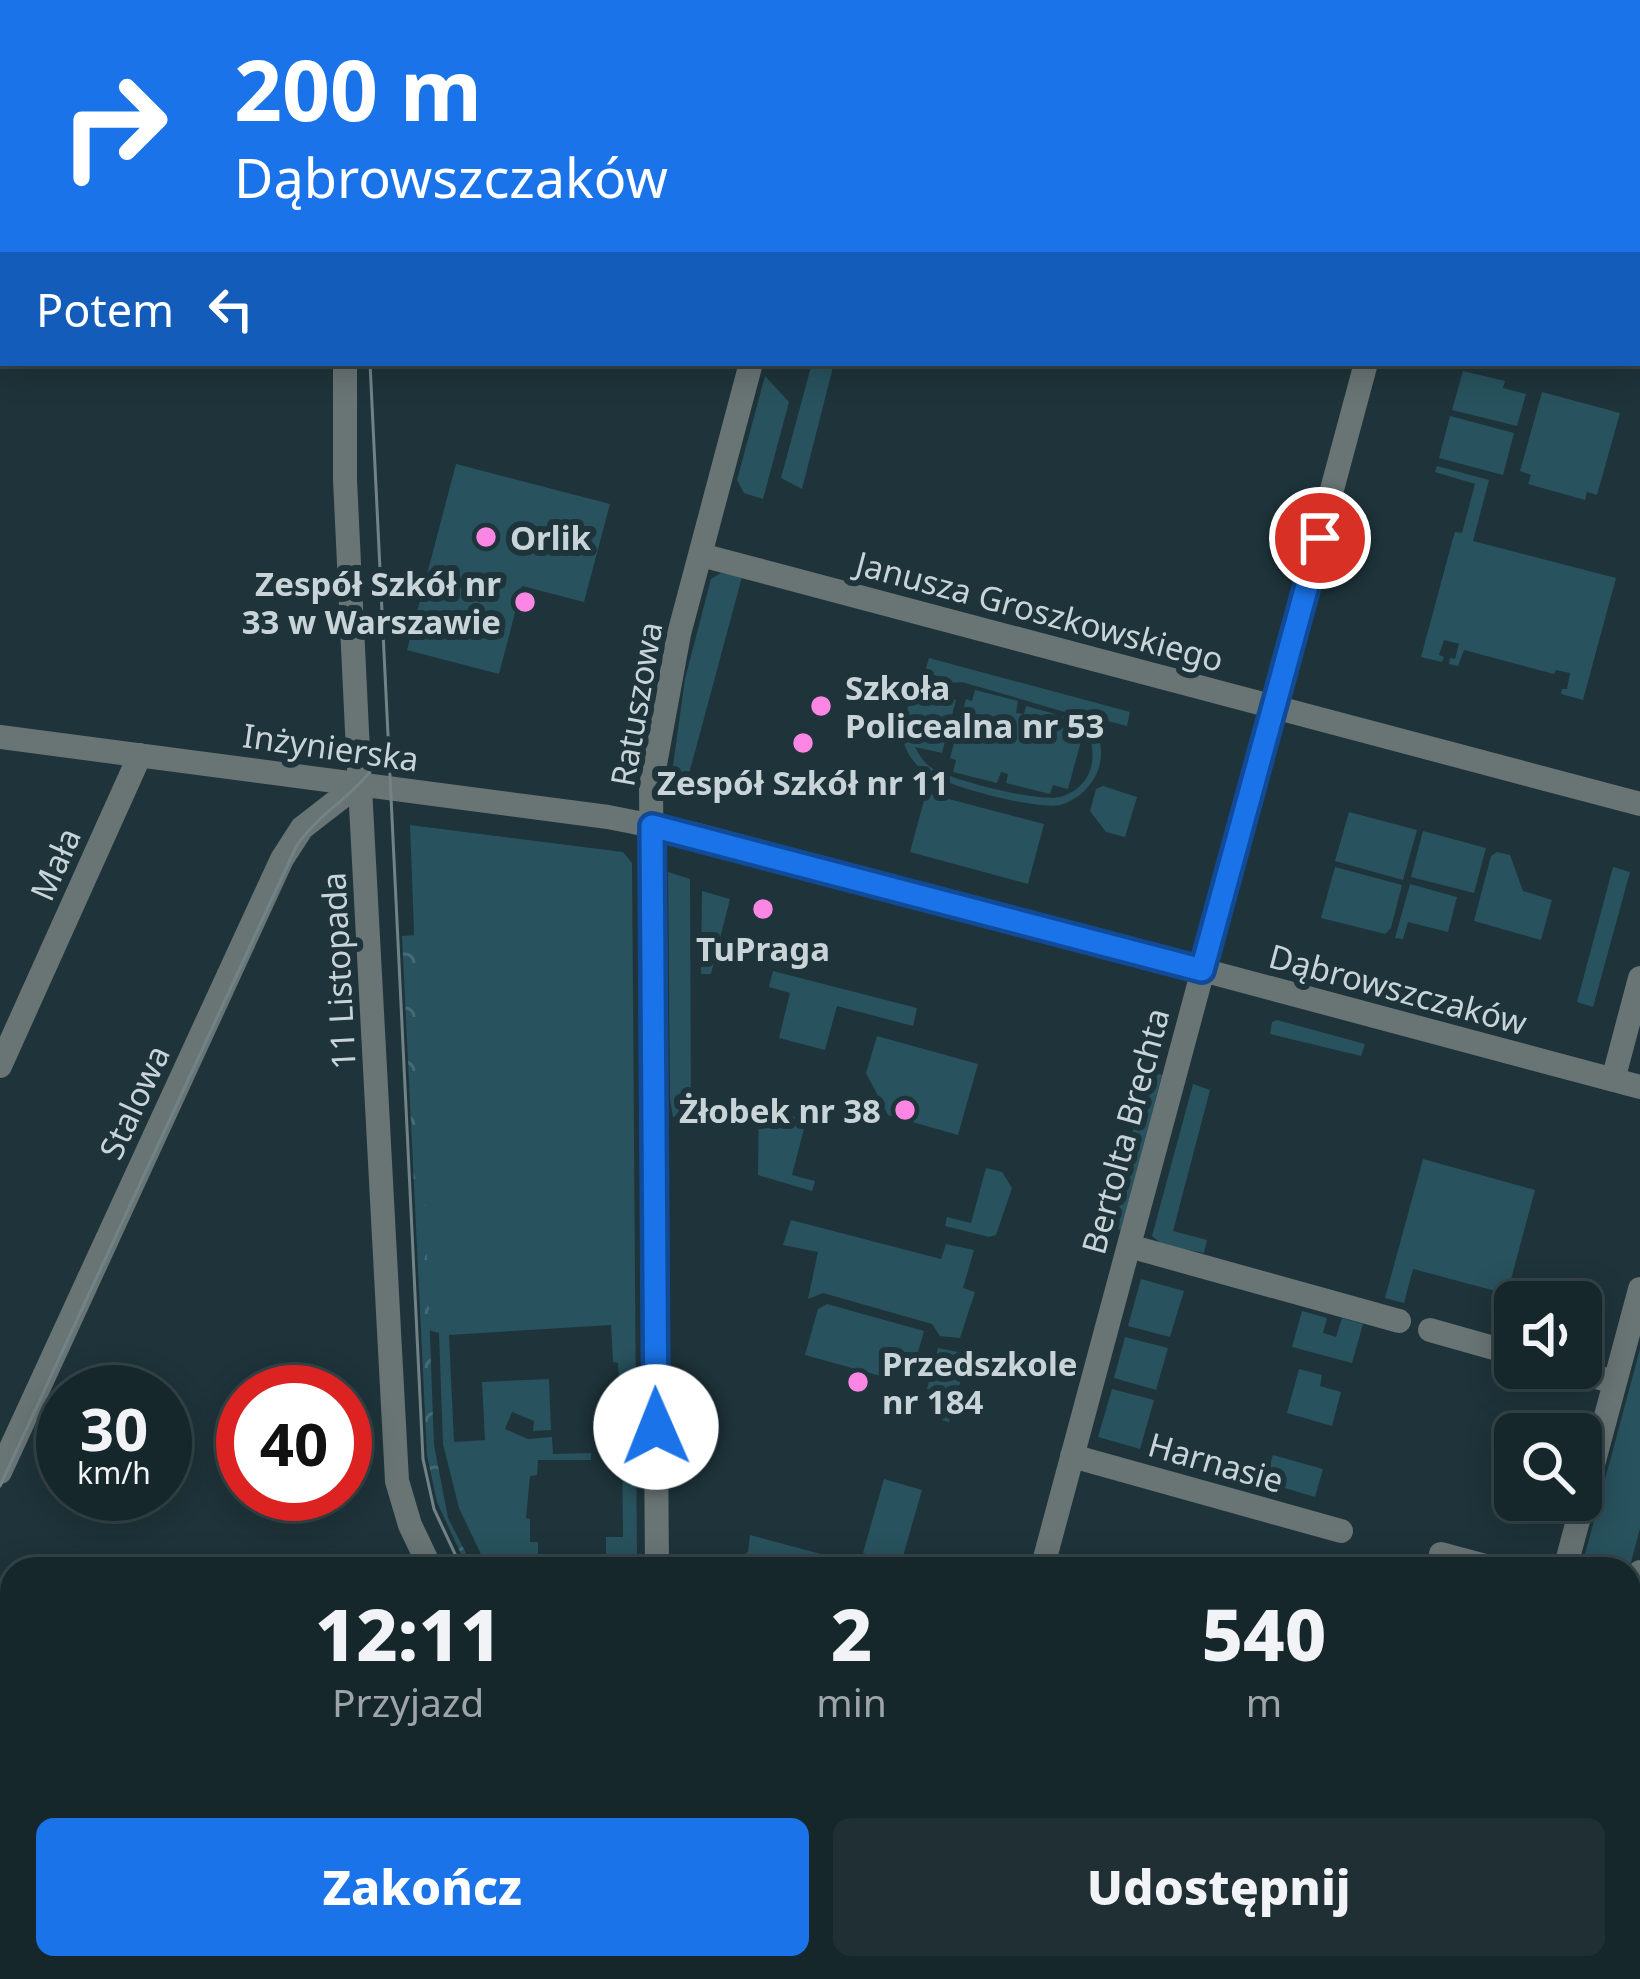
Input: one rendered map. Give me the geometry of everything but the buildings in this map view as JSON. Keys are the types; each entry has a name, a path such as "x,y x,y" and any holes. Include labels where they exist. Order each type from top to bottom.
{"street":[{"name":"11 Listopada","path":"345,366 345,479 397,1481 425,1557"},
{"name":"Ratuszowa","path":"657,1557 651,786 660,724 750,366"},
{"name":"Bertolta Brechta","path":"1045,1557 1365,366"},
{"name":"Janusza Groszkowskiego","path":"701,555 1640,804"},
{"name":"Inżynierska","path":"0,737 652,826"},
{"name":"Mała","path":"0,1066 140,754"},
{"name":"Stalowa","path":"0,1472 282,859 302,828 360,783"},
{"name":"Dąbrowszczaków","path":"652,826 1640,1088"},
{"path":"1613,1080 1640,978"},
{"path":"1129,1246 1399,1321"},
{"path":"1568,1557 1640,1289"},
{"path":"1430,1330 1494,1348"},
{"path":"1602,1379 1614,1382"},
{"name":"Harnasie","path":"1072,1456 1342,1531"},
{"path":"1441,1553 1455,1557"}],"green space":[{"path":"811,366 833,366 802,489 781,478"},
{"path":"1463,371 1505,381 1503,388 1526,394 1517,426 1452,410"},
{"path":"765,376 789,402 763,499 744,493 737,480"},
{"path":"1542,392 1620,413 1597,495 1587,492 1585,500 1528,484 1531,475 1520,471"},
{"path":"1450,416 1514,433 1503,475 1439,458"},
{"name":"Orlik","path":"456,464 610,504 584,602 522,586 499,674 407,650"},
{"path":"1437,466 1489,480 1473,541 1616,578 1583,700 1561,694 1570,673 1556,670 1554,674 1464,650 1458,666 1449,664 1459,644 1444,640 1439,655 1444,657 1442,662 1421,657 1455,532 1462,533 1475,484 1435,472"},
{"path":"721,573 742,577 689,774 671,780 685,679 711,579"},
{"path":"929,658 1130,712 1127,726 1088,716 1099,738 1100,761 1092,782 1071,801 1048,806 987,795 929,774 909,755 902,730 904,717 917,694 940,677 925,672","holes":["962,682 1075,715 1089,736 1092,761 1083,783 1060,797 1015,793 958,779 929,766 915,747 942,753 956,700 929,692 949,683"]},
{"path":"975,690 1018,701 1016,713 1024,714 1026,706 1070,718 1068,726 1084,730 1068,789 1053,785 1050,794 1006,783 1008,774 1001,772 997,783 953,772 956,760 950,758 966,699 972,701"},
{"path":"1103,786 1137,797 1125,837 1106,832 1090,811 1096,789"},
{"path":"926,793 1044,824 1028,884 910,852"},
{"path":"1349,812 1417,830 1403,880 1335,861"},
{"path":"410,825 623,852 632,863 636,1416 621,1416 611,1325 449,1335 454,1442 485,1440 482,1382 549,1379 551,1430 533,1431 534,1421 512,1412 505,1429 528,1439 552,1437 553,1454 591,1453 591,1460 538,1460 537,1475 530,1476 526,1518 530,1519 530,1542 538,1542 538,1557 482,1557 459,1508 443,1444 439,1333 429,1330"},
{"path":"1423,831 1486,848 1474,893 1411,877"},
{"path":"1497,852 1510,855 1523,891 1552,900 1541,940 1474,921 1491,856"},
{"path":"1335,867 1402,885 1391,928 1385,934 1321,918"},
{"path":"1613,867 1630,872 1593,1007 1577,1002"},
{"path":"668,872 690,879 691,1117 673,1117 670,1099"},
{"path":"1410,884 1457,897 1448,932 1408,922 1403,939 1395,938"},
{"path":"702,891 730,899 711,974 701,974"},
{"path":"415,935 434,1445 448,1518 468,1557 462,1557 437,1502 427,1455 402,936"},
{"path":"773,971 917,1008 913,1026 837,1006 825,1050 779,1038 790,993 769,987"},
{"path":"1277,1020 1365,1044 1361,1056 1270,1034"},
{"path":"877,1036 978,1064 958,1135 888,1115 866,1073"},
{"path":"1149,1071 1162,1075 1121,1230 1107,1227"},
{"path":"1193,1084 1210,1090 1173,1231 1207,1240 1204,1253 1163,1245 1152,1236"},
{"path":"759,1104 806,1121 792,1175 815,1181 812,1191 758,1175"},
{"path":"1423,1159 1535,1190 1510,1281 1494,1281 1494,1291 1413,1269 1404,1303 1385,1298"},
{"path":"986,1168 1002,1172 1012,1188 996,1235 945,1226 947,1217 971,1223"},
{"path":"791,1220 941,1259 946,1244 974,1250 963,1288 975,1292 960,1338 940,1336 932,1324 823,1293 808,1299 818,1252 783,1245"},
{"path":"1141,1279 1184,1291 1170,1337 1128,1326"},
{"path":"827,1304 924,1331 913,1370 888,1363 884,1377 805,1355 818,1309"},
{"path":"1302,1311 1327,1318 1323,1333 1336,1337 1342,1318 1363,1324 1352,1363 1292,1347"},
{"path":"1125,1337 1168,1348 1156,1390 1114,1378"},
{"path":"938,1348 968,1354 949,1422 935,1418 941,1393 927,1389"},
{"path":"1640,1349 1640,1528 1632,1557 1584,1557 1594,1521 1602,1521 1602,1491"},
{"path":"1299,1369 1322,1375 1320,1386 1341,1392 1332,1426 1287,1413"},
{"path":"1112,1389 1154,1400 1140,1449 1098,1437"},
{"path":"636,1430 637,1557 606,1557 606,1537 623,1537 622,1434"},
{"path":"1273,1455 1323,1469 1315,1497 1265,1482"},
{"path":"884,1479 922,1490 903,1557 863,1553"},
{"path":"750,1535 832,1557 741,1557 748,1552"}],"tram line":[{"path":"370,366 423,1459 434,1509 456,1557"},
{"path":"0,1486 296,847 367,775 384,747"}],"place":[{"name":"Orlik","path":"486,537"},
{"name":"Zespół Szkół nr 33 w Warszawie","path":"525,602"},
{"name":"Szkoła Policealna nr 53","path":"821,706"},
{"name":"Zespół Szkół nr 11","path":"803,743"},
{"name":"TuPraga","path":"763,909"},
{"name":"Żłobek nr 38","path":"905,1110"},
{"name":"Przedszkole nr 184","path":"858,1382"}],"route":[{"path":"656,1427 652,826 1202,970 1320,538"}]}
